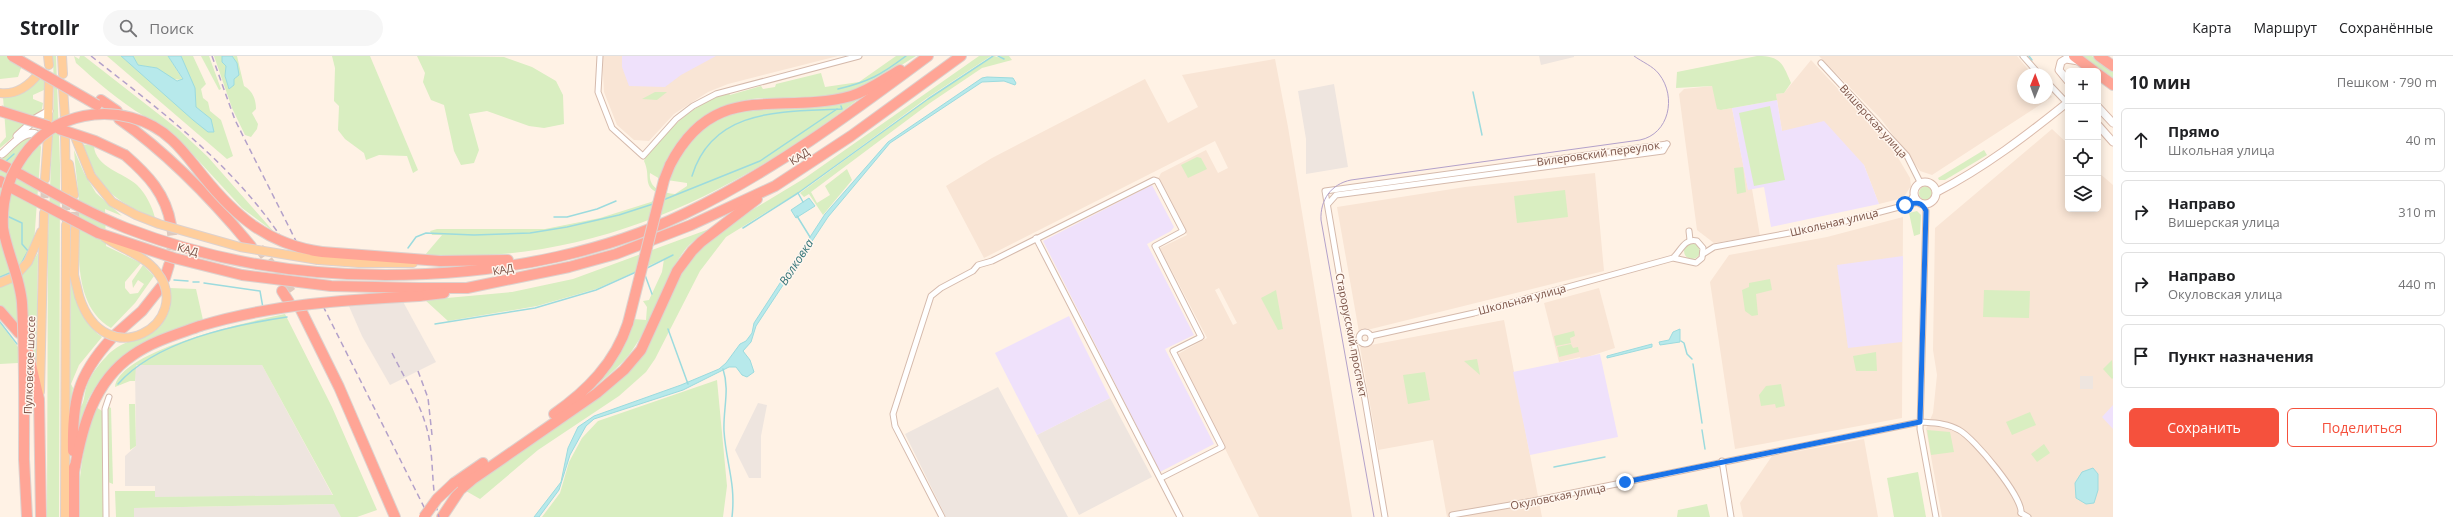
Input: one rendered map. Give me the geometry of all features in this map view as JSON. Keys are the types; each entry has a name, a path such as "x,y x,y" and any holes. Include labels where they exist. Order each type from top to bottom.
{"highway":[{"path":"12,56 118,115 178,167 255,247 227,210 180,161 133,122"},
{"path":"26,56 101,105"},
{"path":"424,517 437,499 562,408 589,385 610,361 619,346 628,323 664,180 670,165 690,135 723,112 761,102 828,100 852,96 928,56"},
{"name":"КАД","path":"5,162 77,206 126,228 197,251 295,270 361,276 426,274 504,267 548,258 618,239 690,211 777,164 838,123 928,56"},
{"name":"КАД","path":"4,184 98,233 174,258 242,275 331,286 447,293 569,267 616,254 691,225 764,192 851,136 961,56"},
{"path":"2100,56 2108,62"},
{"path":"2078,59 2090,68"},
{"path":"2101,76 2113,85"},
{"path":"0,111 47,134"},
{"path":"27,517 24,480 21,301 4,234 2,208 8,179 19,159 34,141 51,129 68,121 88,115 123,115 153,126 172,139 232,207 269,237 294,247 314,251 426,261 548,258"},
{"path":"62,133 95,141 125,155 146,173 157,187 166,203 171,225"},
{"path":"442,517 451,502 458,485 485,469 597,393 624,370 641,350 677,272 692,252 701,242 754,202 764,192"},
{"path":"74,517 74,412 79,384 90,363 113,337 142,311 163,282 170,265"},
{"path":"74,472 84,425 97,394 113,372 128,358 146,347 200,326 243,314 294,305 419,292"},
{"path":"389,517 292,301 339,387 395,517"},
{"path":"0,311 19,333"},
{"path":"28,352 39,399"},
{"name":"Пулковское шоссе","path":"39,399 41,517"}],"main road":[{"path":"62,56 63,74"},
{"path":"0,93 12,93 23,88 39,73"},
{"path":"45,179 49,111 49,79"},
{"path":"64,89 67,117"},
{"path":"62,133 74,195"},
{"path":"76,139 91,176 104,194 123,209 136,215 199,237 240,247 318,260 359,263 426,261"},
{"path":"66,150 66,191"},
{"name":"Пулковское шоссе","path":"39,399 44,213"},
{"path":"0,283 15,275 28,262 35,250 43,223"},
{"path":"64,517 66,225"},
{"path":"75,229 74,275 79,296 90,320 103,332 115,337 129,338 149,331 164,311 165,291 156,270 145,261 115,245 98,233"}],"street":[{"path":"600,56 598,92 612,128 643,156 676,119 693,106 716,94 858,56"},
{"path":"2023,56 2034,68"},
{"path":"2065,77 2059,70 2061,62 2066,59 2078,59"},
{"name":"Вишерская улица","path":"1821,63 1907,156 1920,182"},
{"path":"2101,76 2113,90"},
{"path":"2053,88 2065,100"},
{"path":"1936,189 1953,184 2007,148 2067,104"},
{"path":"2101,110 2112,122 2109,127 2101,127"},
{"path":"35,119 49,111"},
{"path":"5,162 29,125"},
{"path":"2101,129 2113,142"},
{"path":"5,162 24,135 28,133 36,134"},
{"name":"Вилеровский переулок","path":"1325,191 1667,144 1663,151 1336,195 1328,204"},
{"path":"942,517 895,426 893,414 928,303 938,290 973,271 978,265 992,261 1154,180 1157,181 1183,231 1155,246 1201,337 1173,351 1222,447 1161,478"},
{"path":"1908,204 1914,195 1916,186 1920,182 1929,182 1936,189 1936,198 1924,205"},
{"name":"Старорусский проспект","path":"1325,191 1349,331 1356,340 1385,517"},
{"path":"1914,195 1924,205 1920,422 1936,517"},
{"name":"Школьная улица","path":"1703,254 1713,248 1826,226 1908,204 1924,205"},
{"path":"1689,231 1690,240"},
{"path":"1036,238 1152,466 1161,478 1180,517"},
{"path":"1673,258 1684,243 1690,240 1697,241 1702,246 1703,254 1696,263 1685,260 1681,249"},
{"name":"Школьная улица","path":"1702,246 1713,248"},
{"name":"Школьная улица","path":"1371,336 1367,344 1362,344 1356,340 1359,335 1364,332 1371,336 1474,313 1673,258 1685,260"},
{"path":"106,517 105,409 109,397"},
{"name":"Окуловская улица","path":"1452,515 1533,501 1722,461 1920,422 1945,425 1964,433 2002,477 2020,503 2020,515"},
{"path":"1722,461 1731,517"},
{"path":"2020,515 2028,517"}],"shaded area":[{"path":"602,56 838,56 728,84 708,92 674,114 649,141 634,140 617,125 604,92"},
{"path":"622,56 716,56 681,75 665,87 629,86 622,67"},
{"path":"1539,56 1574,56 1574,57 1541,65"},
{"path":"1819,56 2017,56 2027,68 2017,68 2017,104 2041,104 1932,175 1920,171 1881,119"},
{"path":"1275,59 1288,127 1352,517 1259,517 1178,354 1207,338 1160,248 1187,235 1158,179 1161,173 1206,150 1218,173 1228,168 1215,141 984,258 946,186 992,158 1145,79 1168,123 1198,107 1182,75","holes":["1219,288 1237,323 1233,325 1215,290"]},
{"path":"1811,60 1887,141 1910,178 1911,186 1903,198 1879,204 1864,165 1782,131 1776,94 1784,93"},
{"path":"1334,84 1348,167 1306,174 1306,139 1298,91"},
{"path":"1712,86 1721,110 1732,108 1748,189 1752,189 1760,236 1714,243 1697,230 1679,94 1684,89"},
{"path":"1777,100 1782,131 1824,121 1864,165 1879,204 1771,227 1764,187 1748,190 1732,108"},
{"path":"2052,129 2065,141 2065,212 2101,212 2101,175 2113,185 2113,517 1942,517 1926,429 1933,413 1937,375 1933,350 1935,228"},
{"path":"1595,173 1604,271 1359,332 1337,207 1465,187"},
{"path":"1152,185 1174,227 1171,231 1147,244 1194,335 1165,349 1214,444 1160,472 1043,241"},
{"path":"1903,217 1902,418 1735,449 1710,282 1729,255 1827,237"},
{"path":"1903,256 1902,342 1848,348 1837,265"},
{"path":"395,287 436,362 390,385 362,336 348,304"},
{"path":"1599,288 1615,348 1581,359 1580,357 1559,362 1544,303"},
{"path":"1069,316 1110,398 1037,435 995,353"},
{"path":"1504,320 1542,517 1447,517 1433,440 1378,450 1360,347"},
{"path":"1600,354 1618,437 1530,455 1513,372"},
{"path":"135,365 262,365 333,496 155,497 155,486 125,486 125,456 136,446"},
{"path":"2080,376 2093,376 2093,389 2080,389"},
{"path":"998,387 1068,517 946,517 905,434"},
{"path":"1110,398 1152,477 1079,515 1037,435"},
{"path":"758,403 767,405 761,436 761,478 749,478 735,450"},
{"path":"2113,405 2113,429 2102,417"},
{"path":"1864,439 1878,517 1743,517 1740,503 1772,456"},
{"path":"335,504 341,517 134,517 134,508"}],"green space":[{"path":"0,56 25,56 18,77 0,79"},
{"path":"53,56 56,56 60,165 59,517 47,517 48,238 54,93"},
{"path":"74,56 79,59 80,56 84,56 179,130 208,157 274,232 242,208 175,135 117,98 76,63"},
{"path":"107,56 121,56 203,128 211,124 211,119 196,107 195,94 181,56 193,56 206,84 201,89 203,98 208,102 210,111 221,120 233,156 227,159"},
{"path":"133,56 168,56 183,80 171,79 157,68 138,65"},
{"path":"201,56 209,56 221,89 219,90"},
{"path":"214,56 222,56 222,62 226,66 225,76 229,89 238,66 232,56 237,56 244,86 252,93 255,102 256,109 252,113 258,124 257,129 251,137 245,135 232,108"},
{"path":"332,56 370,56 418,170 413,173 407,156 379,155 366,160 364,153 345,139 338,130 339,106 334,101 335,68"},
{"path":"417,56 504,57 532,67 556,81 563,95 564,124 544,128 529,126 487,111 469,114 479,150 474,163 461,165 454,151 444,105 431,100 423,82 425,73"},
{"path":"896,56 916,56 885,76 853,91 819,98 752,99 736,102 707,116 684,137 667,164 660,179 650,173 651,182 657,189 675,194 687,186 687,183 667,180 691,137 729,112 864,95 781,153 738,178 693,201 647,220 600,236 551,247 473,257 443,257 425,255 442,235 432,235 430,231 437,229 545,229 600,218 651,202 663,195 651,189 649,185 644,161 646,156 682,118 702,104 728,91 730,95 761,86 763,89 775,87 776,84 821,73 825,87 859,82"},
{"path":"979,56 991,56 927,98 799,192 726,237 700,271 655,359 646,372 619,396 538,450 480,499 466,491 490,469 637,361 680,274 700,248 722,228 805,178"},
{"path":"994,56 1004,59 1000,56 1009,56 1012,60 982,68 930,103 811,192 817,203 830,195 825,186 847,169 852,180 823,215 809,194 804,197 800,193 928,99"},
{"path":"1757,56 1771,57 1775,59 1782,65 1788,76 1791,83 1784,93 1776,94 1777,100 1721,110 1717,109 1712,86 1676,88 1677,72"},
{"path":"2083,56 2092,56 2113,72 2113,79 2101,70 2101,68 2099,68"},
{"path":"44,72 44,90 33,95 33,99 43,103 41,114 0,148 0,144 6,137 3,97 27,91"},
{"path":"655,92 667,92 657,100 642,99"},
{"path":"1770,106 1785,180 1754,186 1739,113"},
{"path":"32,134 38,139 41,147 34,243 29,255 21,265 12,273 0,279 0,159 23,138"},
{"path":"80,144 94,146 99,159 111,169 137,185 148,200 155,218 127,205 108,190 94,171"},
{"path":"74,150 84,173 96,193 122,216 105,209 106,246 141,263 125,282 125,288 130,294 138,293 144,284 138,280 133,288 132,281 143,265 154,276 135,303 111,328 98,317 89,304 83,288 80,271 79,202"},
{"path":"1984,150 1987,155 1945,180 1939,180 1938,178"},
{"path":"1197,157 1201,158 1207,169 1188,178 1181,165"},
{"path":"1743,167 1746,192 1737,194 1734,168"},
{"path":"1923,186 1929,186 1933,190 1933,196 1929,200 1923,200 1919,196 1919,190"},
{"path":"1565,190 1568,217 1517,223 1514,196"},
{"path":"1917,211 1921,215 1920,234 1914,236 1909,213"},
{"path":"712,228 693,242 684,251 669,276 646,328 639,340 624,361 598,384 597,382 633,319 646,320 647,307 643,301 649,300 662,272 664,259 596,289 537,306 448,321 425,300 512,292 573,279"},
{"path":"1689,243 1695,243 1700,248 1698,257 1695,259 1689,259 1684,254 1684,248"},
{"path":"38,253 36,365 21,329 0,305 0,286 13,280 22,273 30,265"},
{"path":"1770,279 1772,290 1756,294 1758,315 1752,316 1745,311 1742,290 1749,287 1749,283"},
{"path":"71,280 75,297 81,312 89,325 102,337 79,365 71,384 73,388 69,412"},
{"path":"170,288 196,289 203,320 169,333 139,347 112,367 90,396 78,428 78,410 82,405 87,385 95,370 106,357 117,348 157,329 164,321 168,308"},
{"path":"1276,290 1283,329 1278,330 1261,298"},
{"path":"1984,290 2030,291 2029,318 1983,317"},
{"path":"285,314 332,407 377,510 357,517 341,517 334,504 134,508 134,517 116,517 115,491 155,491 155,497 333,495 262,365 136,365 135,381 130,381 115,387 122,373 139,361 163,349 218,330"},
{"path":"0,323 18,347 18,363 0,364"},
{"path":"1574,331 1575,336 1570,338 1571,343 1556,346 1554,336"},
{"path":"1571,344 1573,348 1578,347 1579,352 1559,357 1557,347"},
{"path":"1876,352 1877,371 1856,371 1853,356"},
{"path":"1477,359 1480,375 1464,361"},
{"path":"2112,360 2113,378 2112,379 2103,369"},
{"path":"1425,372 1430,400 1408,404 1403,375"},
{"path":"717,380 727,486 723,517 542,517 560,493 569,462 582,438 598,421"},
{"path":"1781,384 1785,406 1776,408 1775,404 1761,406 1759,395 1766,386"},
{"path":"129,404 135,404 136,446 130,450"},
{"path":"96,407 102,411 103,517 78,517 82,461 87,436"},
{"path":"109,407 111,408 113,484 108,482 107,409"},
{"path":"2030,412 2036,425 2012,435 2006,422"},
{"path":"1927,430 1950,432 1954,452 1931,455"},
{"path":"2044,444 2050,453 2037,462 2031,454"},
{"path":"1918,472 1926,517 1894,517 1887,478"},
{"path":"1707,504 1710,517 1677,517 1678,510"}],"water":[{"path":"121,56 133,56 138,65 157,68 177,81 183,79 168,56 181,56 195,88 196,107 211,119 214,132 208,132 193,120"},
{"path":"222,56 232,56 237,63 239,75 234,79 234,85 229,89 225,76 226,66 222,62"},
{"name":"Волковка","path":"982,78 1013,78 1016,83 1015,85 1004,81 982,82 890,143 828,217 756,326 751,342 743,351 750,360 754,372 747,377 742,375 736,367 729,367 683,390 594,419 586,426 570,455 559,490 539,517 534,517 561,482 568,448 578,427 594,416 681,385 719,369 726,363 740,344 746,341 752,333 754,323 825,214 888,142"},
{"path":"809,198 815,206 796,218 791,210"},
{"path":"1680,329 1680,342 1660,345 1659,342 1669,340 1673,332"},
{"path":"1652,344 1652,347 1607,358 1607,356"},
{"path":"2093,468 2098,474 2098,490 2094,503 2086,504 2076,498 2075,483 2082,472"}],"waterway":[{"path":"838,89 858,84 874,77 906,56"},
{"path":"743,228 798,193 928,99 993,56"},
{"path":"998,56 1004,59"},
{"path":"2029,56 2032,60"},
{"path":"1473,92 1482,135"},
{"path":"692,176 702,153 716,137 733,125 753,118 775,113 842,109 841,106"},
{"path":"663,200 760,161 837,109"},
{"path":"5,162 14,154"},
{"path":"798,193 803,202"},
{"path":"554,217 567,217 597,209 616,201"},
{"path":"408,248 416,237 426,233 474,235 530,233 567,227 619,215 653,204"},
{"path":"7,216 22,223 22,244 28,251 20,266"},
{"name":"Волковка","path":"797,216 810,237"},
{"path":"647,268 673,255"},
{"path":"0,277 12,272"},
{"path":"435,324 535,308 596,290 636,272"},
{"path":"645,275 652,294"},
{"path":"174,280 188,281"},
{"path":"193,282 199,282"},
{"path":"204,283 260,291 263,308"},
{"path":"118,384 134,369 153,357 196,337 220,330 287,317"},
{"path":"0,322 17,344"},
{"path":"668,329 688,384"},
{"path":"1681,341 1684,343 1687,354 1692,359"},
{"path":"1693,364 1702,423"},
{"path":"723,369 726,384 724,431 732,483 732,517"},
{"path":"1702,430 1705,449"},
{"path":"1554,467 1605,457"}],"tunnel":[{"path":"44,210 45,184"},
{"path":"66,195 66,222"},
{"path":"75,200 75,226"},
{"path":"169,265 173,241 171,225"},
{"path":"259,248 291,292"}],"tram line":[{"path":"1374,517 1321,220 1322,206 1328,194 1338,185 1351,180 1640,140 1650,136 1664,123 1669,103 1668,93 1665,83 1657,71 1634,56"}],"railway":[{"path":"91,56 194,139 240,185 281,237"},
{"path":"212,56 235,120 297,243"},
{"path":"323,306 429,517"},
{"path":"392,353 414,394 423,416 431,448 436,507 439,517"},
{"path":"418,371 428,398 432,435"}],"route":[{"path":"1625,482 1722,461 1920,422 1926,211 1923,204 1918,202 1905,205"}]}
